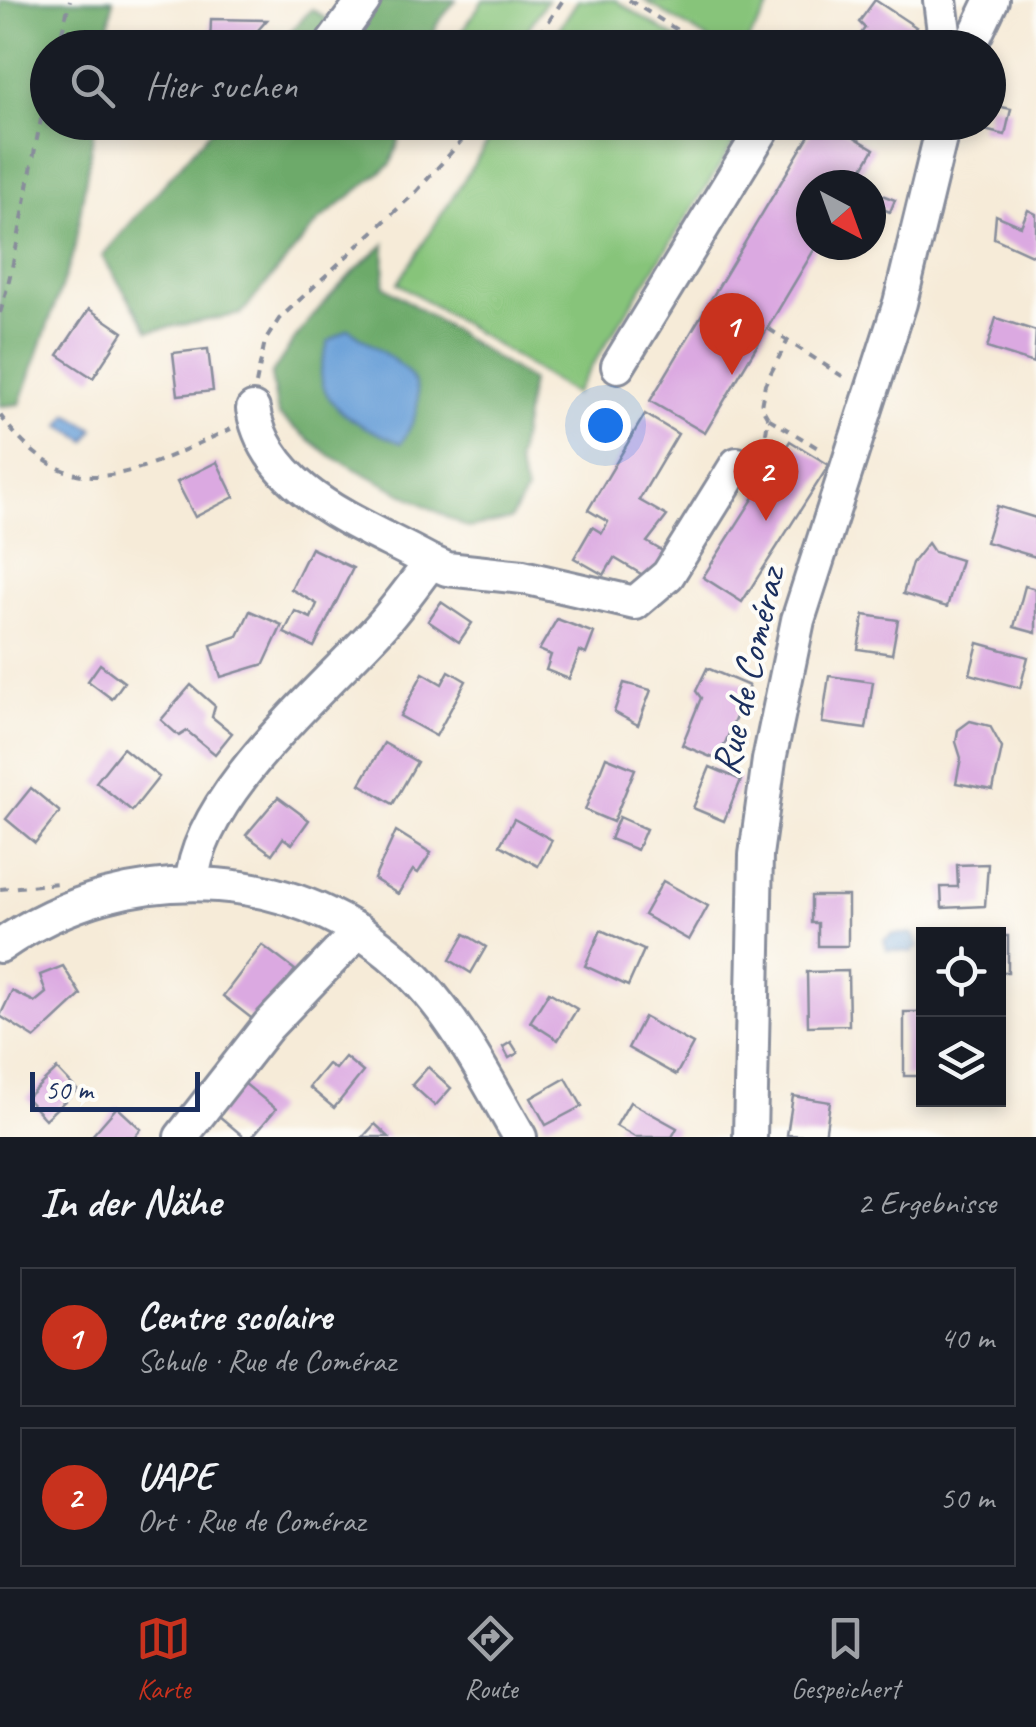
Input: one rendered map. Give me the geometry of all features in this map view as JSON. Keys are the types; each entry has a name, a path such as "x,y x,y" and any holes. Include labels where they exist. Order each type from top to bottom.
{"street":[{"path":"940,0 944,30"},
{"path":"978,30 992,0"},
{"path":"338,30 348,6"},
{"path":"618,366 756,140"},
{"name":"Rue de Coméraz","path":"750,1137 753,909 763,794 798,620 871,391 937,140"},
{"path":"254,415 275,463 294,484 430,562 447,569 523,577 635,603 668,575 738,464"},
{"path":"192,883 203,844 250,768 289,718 381,626 430,562"},
{"path":"0,946 80,902 131,888 192,883 267,890 359,931 411,973 444,1010 520,1137"},
{"path":"181,1137 268,1026 359,931"}],"path":[{"path":"62,30 70,0"},
{"path":"543,30 563,0"},
{"path":"629,0 677,30"},
{"path":"0,313 16,258 35,140"},
{"path":"0,415 45,462 66,474 93,475 142,472 254,415 261,356 279,319 417,191 462,140"},
{"path":"769,330 871,391"},
{"path":"788,341 764,384 760,406 768,418 824,452"},
{"path":"765,441 768,418"},
{"path":"0,888 40,883 66,885"}],"green space":[{"path":"0,0 113,0 109,30 30,30 30,140 92,140 74,251 20,404 0,406"},
{"path":"379,0 456,0 435,30 354,30"},
{"path":"483,0 547,0 527,30 463,30"},
{"path":"578,0 615,0 663,30 558,30"},
{"path":"644,0 756,0 769,8 755,30 693,30"},
{"path":"312,9 343,30 292,30"},
{"path":"202,140 399,140 391,164 320,220 241,314 149,331 102,256"},
{"path":"489,140 736,140 574,394 398,283"},
{"path":"385,244 384,286 531,381 517,462 526,492 510,520 468,528 329,455 278,415 271,375 322,305"}],"water":[{"path":"349,329 398,364 416,388 418,403 401,443 339,410 324,387 321,369 328,342"},
{"path":"68,414 94,429 87,441 61,426"},
{"path":"892,934 913,934 916,949 887,950 884,940"}],"building":[{"path":"875,0 916,27 864,30 859,22"},
{"path":"211,19 267,20 258,30 211,30"},
{"path":"806,140 859,140 874,149 862,170 796,170 796,260 808,260 705,433 650,401"},
{"path":"886,197 895,200 890,212 886,210"},
{"path":"1028,210 1036,214 1036,257 994,238 996,215 1021,226"},
{"path":"89,309 123,332 93,378 58,355"},
{"path":"996,318 1036,331 1034,363 987,348"},
{"path":"208,349 213,391 178,395 173,353"},
{"path":"645,414 678,434 639,500 667,516 647,542 669,555 653,581 614,558 604,575 574,558 592,527 602,533 608,522 588,510"},
{"path":"790,441 829,465 742,602 703,577"},
{"path":"217,462 234,497 195,517 177,482"},
{"path":"997,506 1036,518 1036,557 986,542"},
{"path":"928,543 934,552 961,560 947,607 903,594 912,563"},
{"path":"311,548 353,568 314,647 284,633 295,611 311,618 317,604 291,589"},
{"path":"1025,586 1036,589 1036,633 1014,627"},
{"path":"441,602 472,623 459,642 428,621"},
{"path":"250,611 282,625 264,664 221,677 211,645 238,636"},
{"path":"864,615 898,620 892,654 858,649"},
{"path":"557,619 594,633 586,654 580,651 569,679 546,670 551,655 539,650"},
{"path":"978,643 1028,657 1020,688 970,674"},
{"path":"100,664 124,682 112,699 88,681"},
{"path":"707,668 749,686 718,760 682,745 701,698 696,691"},
{"path":"449,671 466,681 436,736 400,716 423,673 442,684"},
{"path":"829,676 873,682 866,729 822,723"},
{"path":"624,683 651,690 638,725 614,712"},
{"path":"191,685 215,706 212,717 232,733 215,754 187,731 179,736 161,720"},
{"path":"970,721 990,726 1002,748 993,790 956,783 961,758 956,742 958,730"},
{"path":"384,743 417,762 393,804 360,784"},
{"path":"123,748 159,777 132,811 96,782"},
{"path":"606,757 635,769 613,822 585,810"},
{"path":"710,767 741,780 724,821 693,808"},
{"path":"31,788 60,812 35,843 6,819"},
{"path":"278,797 309,820 292,844 283,838 272,854 246,835"},
{"path":"619,817 646,829 637,850 610,839"},
{"path":"514,819 552,840 538,866 500,845"},
{"path":"396,831 431,853 418,873 413,870 398,894 374,879"},
{"path":"988,864 985,906 942,908 941,887 958,887 957,865"},
{"path":"663,881 708,906 689,940 644,915"},
{"path":"811,896 848,896 848,946 818,946 818,923 811,923"},
{"path":"601,930 644,950 628,986 585,966"},
{"path":"465,934 486,947 471,973 450,960"},
{"path":"1006,936 1008,936 1006,972"},
{"path":"262,945 295,970 255,1021 223,996"},
{"path":"63,966 81,995 35,1038 0,1016 12,991 35,1002 46,993 40,975"},
{"path":"848,971 849,1025 808,1026 807,972"},
{"path":"549,992 577,1009 558,1040 530,1022"},
{"path":"904,1012 916,1012 916,1076 904,1076"},
{"path":"644,1017 693,1044 676,1075 628,1048"},
{"path":"511,1042 518,1053 509,1058 503,1047"},
{"path":"345,1057 363,1072 334,1108 309,1087 328,1064 335,1069"},
{"path":"428,1067 451,1088 435,1106 412,1085"},
{"path":"57,1069 77,1090 45,1119 26,1098"},
{"path":"566,1078 582,1106 546,1125 531,1098"},
{"path":"239,1079 276,1109 252,1137 244,1137 212,1110"},
{"path":"793,1096 830,1102 825,1137 787,1135"},
{"path":"630,1102 677,1128 672,1137 635,1137 616,1126"},
{"path":"117,1107 141,1129 134,1137 91,1137"},
{"path":"375,1124 389,1137 363,1137"}],"place":[{"name":"Centre scolaire","path":"732,375"},
{"name":"UAPE","path":"766,521"}]}
